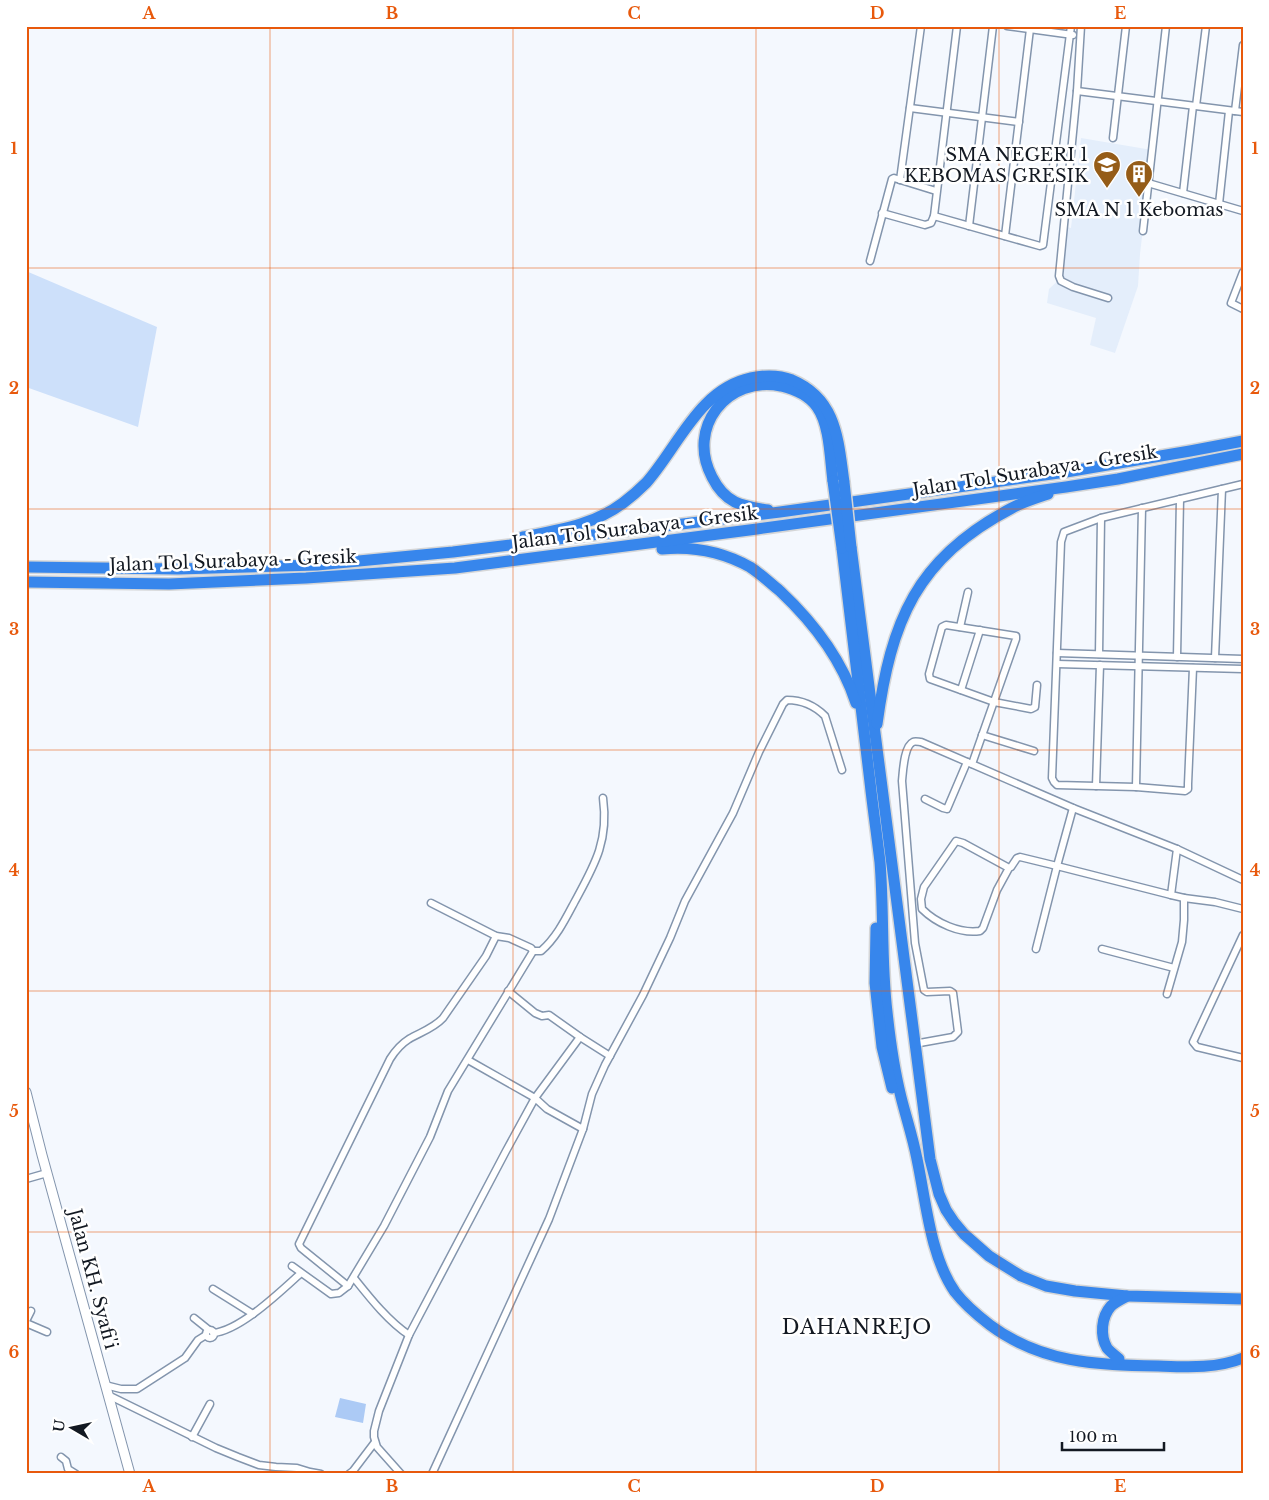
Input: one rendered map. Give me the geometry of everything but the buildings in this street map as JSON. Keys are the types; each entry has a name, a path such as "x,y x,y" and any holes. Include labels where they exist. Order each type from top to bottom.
{"highway":[{"path":"454,552 572,527 595,519 614,509 646,483 707,402 742,380 757,376 790,380 803,385 819,398 830,414 835,427 864,728 880,863 875,983 882,1047 896,1102 920,1178 936,1252 945,1275 967,1306 1006,1337 1030,1349 1046,1354 1069,1360 1126,1366 1203,1367 1243,1358"},
{"path":"780,512 747,506 734,501 718,487 706,464 704,443 709,420 727,398 738,391 754,385 774,385 790,388 809,399 817,407 826,427 839,481"},
{"name":"Jalan Tol Surabaya - Gresik","path":"26,567 178,569 317,564 454,552 780,512 1066,472 1243,441"},
{"name":"Jalan Tol Surabaya - Gresik","path":"26,582 169,584 429,570 556,556 1066,487 1118,479 1243,454"},
{"path":"875,739 882,685 891,648 900,623 922,582 941,558 983,524 1014,507 1066,487"},
{"path":"556,556 682,548 707,551 751,568 764,577 800,610 814,627 833,655 852,690 864,728"},
{"path":"846,548 891,854 930,1159 939,1194 946,1210 964,1234 989,1256 1021,1276 1046,1286 1128,1296 1243,1299"},
{"path":"1119,1359 1105,1344 1103,1324 1110,1306 1128,1296"},
{"path":"1046,1354 1173,1361 1221,1357 1243,1350"}],"main road":[{"name":"Jalan KH. Syafi'i","path":"26,1092 130,1474"}],"street":[{"path":"900,180 921,26"},
{"path":"882,213 925,225 931,222 934,216 957,26"},
{"path":"969,226 993,26"},
{"path":"1007,26 1080,36"},
{"path":"934,216 1040,246 1043,245 1071,26"},
{"path":"1081,26 1077,91 1058,276 1061,281 1073,287 1108,298"},
{"path":"1113,138 1126,26"},
{"path":"1143,231 1166,26"},
{"path":"1182,193 1206,26"},
{"path":"1005,236 1030,29"},
{"path":"1219,204 1243,45"},
{"path":"1077,91 1243,112"},
{"path":"910,108 1018,122"},
{"path":"870,261 890,180 894,178 936,191"},
{"path":"1148,183 1243,211"},
{"path":"1243,272 1231,300 1233,304 1243,309"},
{"path":"1193,668 1188,788 1185,791 1058,784 1054,782 1052,778 1061,542 1064,532 1101,518 1243,484"},
{"path":"1215,658 1222,489"},
{"path":"1177,657 1180,500"},
{"path":"1136,787 1142,508"},
{"path":"1099,654 1101,518"},
{"path":"960,627 968,592"},
{"path":"925,799 947,809 982,735 994,702 1016,636 946,625 942,628 930,679 994,702 1031,709 1035,707 1038,685"},
{"path":"961,690 980,630"},
{"path":"1057,653 1243,659"},
{"path":"1057,664 1243,669"},
{"path":"1096,786 1100,665"},
{"path":"432,1474 549,1219 583,1129 592,1094 643,995 685,901 733,813 759,752 783,704 787,700 805,703 826,716 842,770"},
{"path":"982,735 1034,751"},
{"path":"914,1044 954,1037 958,1032 953,993 950,991 925,992 915,943 902,780 904,762 911,743 917,741 1073,808 1177,849 1243,880"},
{"path":"533,951 541,950 554,938 591,873 602,843 604,822 602,798"},
{"path":"1036,949 1073,808"},
{"path":"1009,868 956,841 924,887 921,899 922,909 951,927 969,931 980,931 984,928 997,890 1009,868 1020,857 1171,895 1215,902 1243,909"},
{"path":"1171,895 1177,849"},
{"path":"1167,994 1182,942 1184,898"},
{"path":"431,903 496,936 509,938 531,948 533,951"},
{"path":"1243,935 1193,1042 1198,1047 1243,1058"},
{"path":"348,1286 301,1248 299,1244 390,1058 402,1044 436,1025 443,1018 486,956 496,936"},
{"path":"1102,949 1174,968"},
{"path":"292,1266 331,1294 340,1293 348,1286 384,1226 430,1137 448,1091 533,951"},
{"path":"508,992 535,1013 542,1016 548,1015 610,1056"},
{"path":"349,1474 374,1442 374,1431 379,1411 410,1335 506,1151 535,1098 580,1037"},
{"path":"468,1060 535,1098 547,1109 583,1129"},
{"path":"26,1179 47,1173"},
{"path":"105,1384 121,1389 137,1389 187,1356 198,1339 209,1333 226,1331 253,1314 301,1273"},
{"path":"354,1278 396,1324 410,1335"},
{"path":"212,1289 253,1314"},
{"path":"31,1311 26,1322 47,1332"},
{"path":"194,1318 209,1333"},
{"path":"108,1395 227,1453 259,1465 297,1468 321,1474"},
{"path":"192,1436 210,1404"},
{"path":"374,1442 400,1474"},
{"path":"61,1457 66,1461 68,1469 76,1474"}],"shaded area":[{"path":"1081,138 1152,150 1138,286 1115,353 1090,345 1096,318 1047,303 1049,289 1063,276 1063,250 1067,227 1071,228"},
{"path":"26,271 157,327 138,427 26,387"},
{"path":"340,1398 366,1404 363,1423 335,1417"}],"place":[{"name":"SMA NEGERI 1 KEBOMAS GRESIK","path":"1107,189"},
{"name":"SMA N 1 Kebomas","path":"1139,198"}],"district":[{"name":"DAHANREJO","path":"857,1327"}]}
